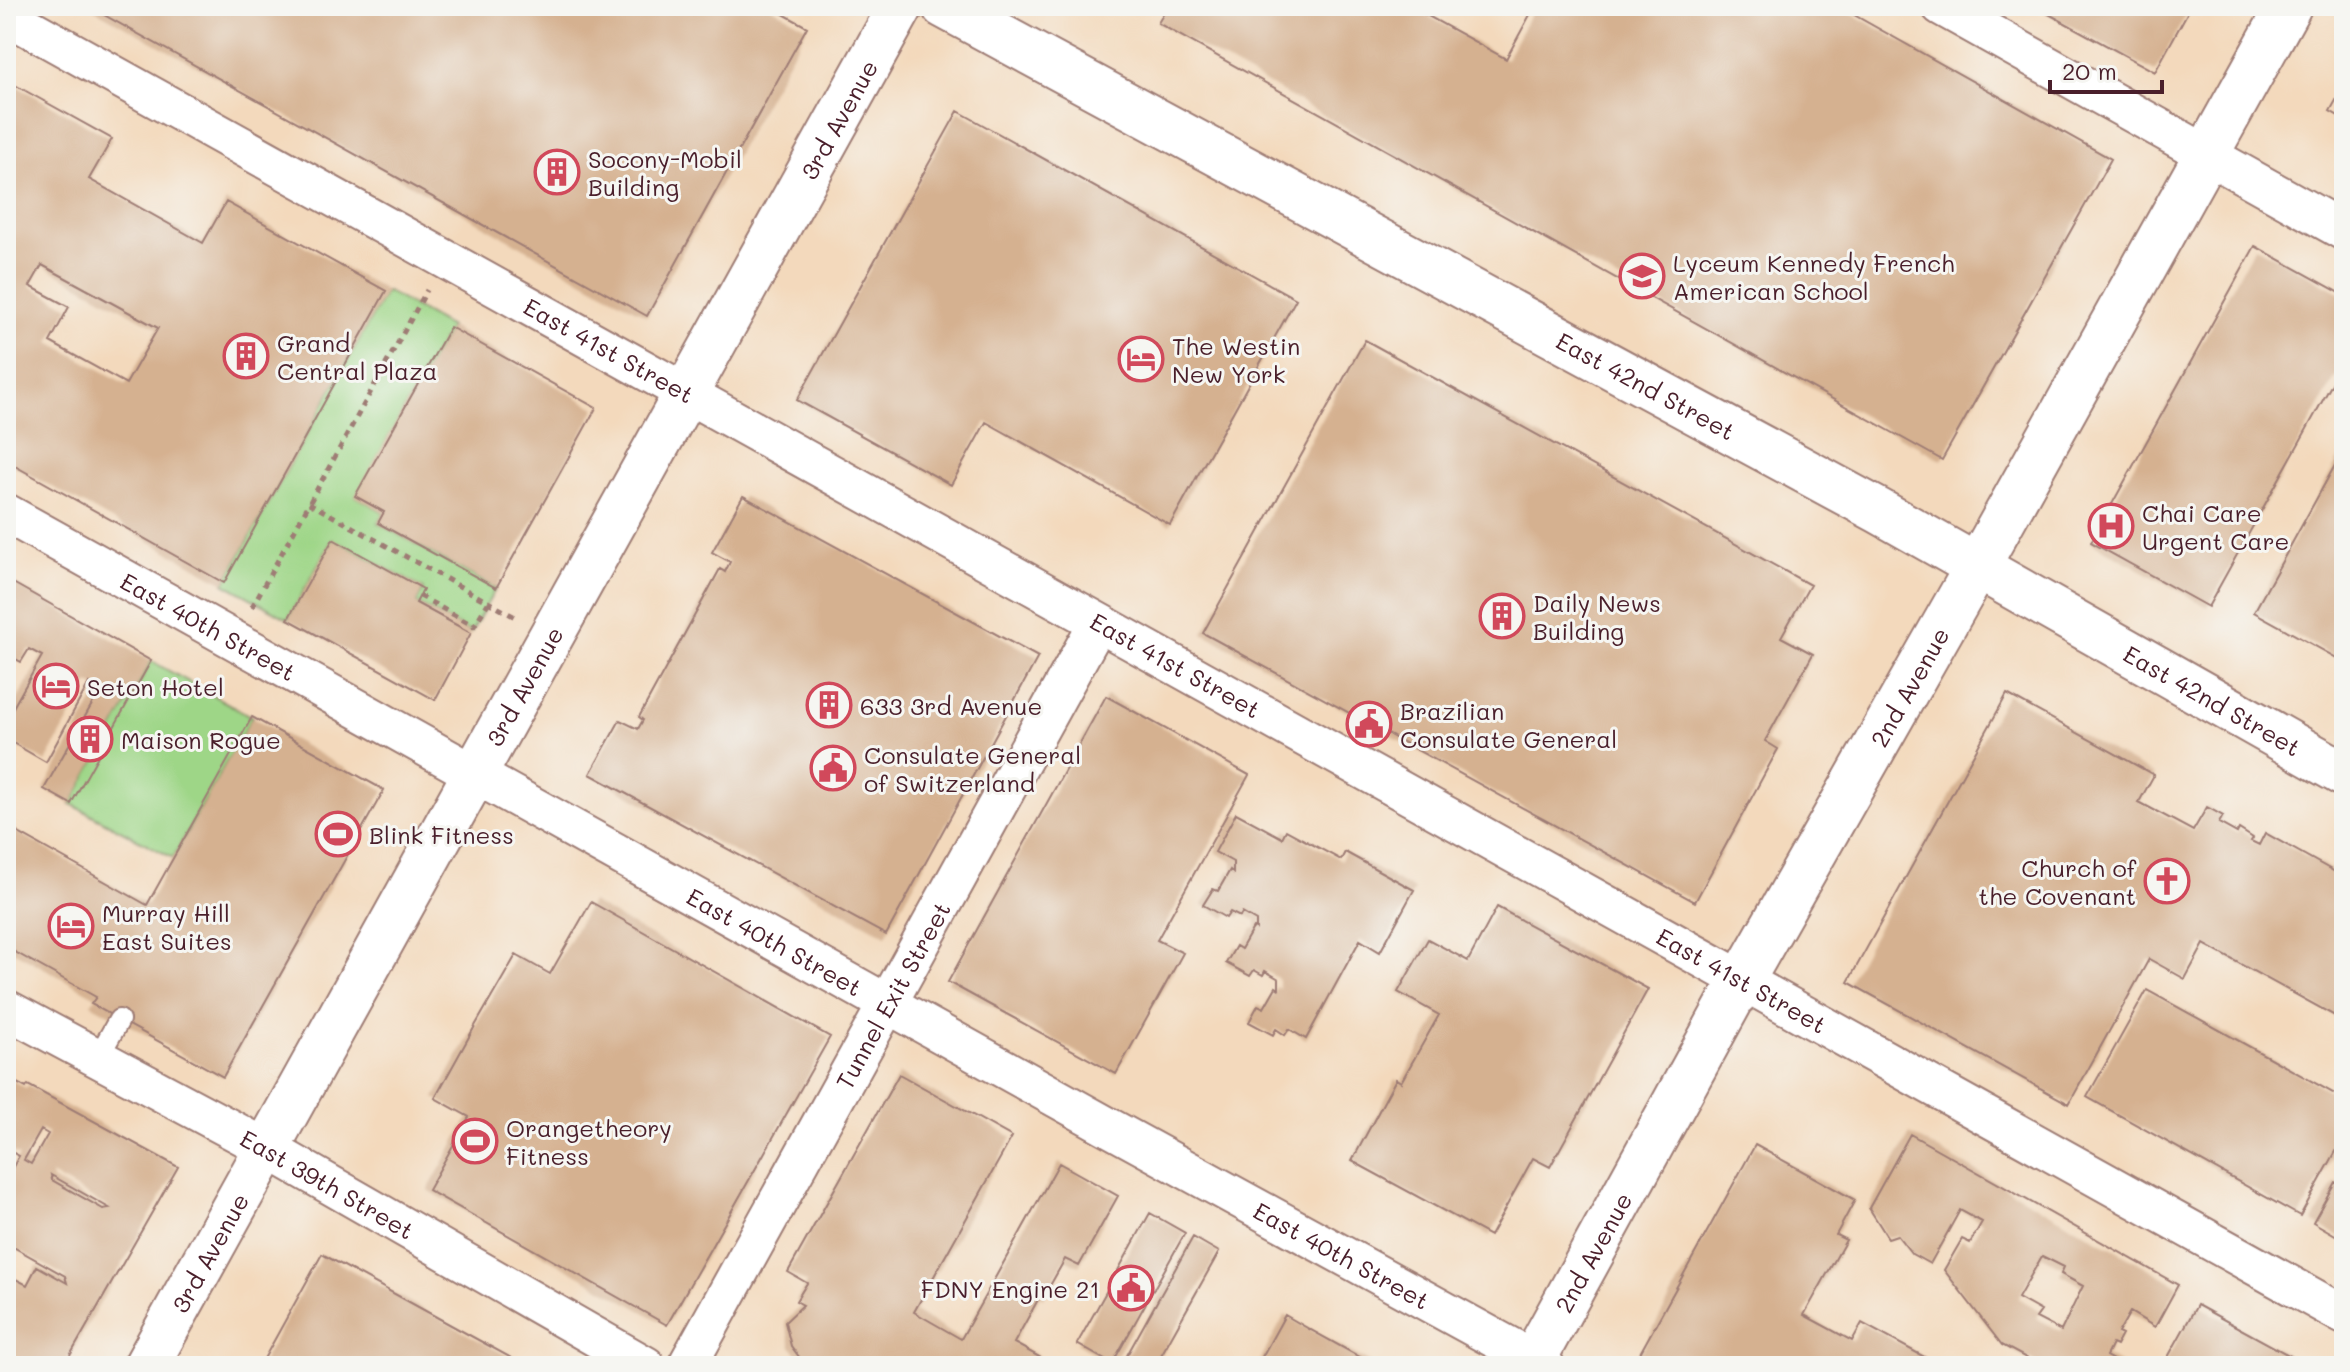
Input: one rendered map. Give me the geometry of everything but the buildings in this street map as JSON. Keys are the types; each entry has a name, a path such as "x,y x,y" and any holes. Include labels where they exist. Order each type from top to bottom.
{"main road":[{"name":"3rd Avenue","path":"146,1366 901,6"},
{"name":"East 42nd Street","path":"944,6 1306,199 1977,567 2344,774"},
{"name":"2nd Avenue","path":"1536,1364 1742,980 1977,567 2289,6"}],"street":[{"path":"1941,6 2344,231"},
{"name":"East 41st Street","path":"6,15 1098,623 1641,921 2344,1315"},
{"name":"East 40th Street","path":"6,513 1536,1364"},
{"name":"Tunnel Exit Street","path":"687,1366 1098,623"},
{"name":"East 39th Street","path":"6,1009 266,1148 646,1366"}],"lane":[{"path":"97,1059 119,1020"}],"path":[{"path":"234,640 444,258"},
{"path":"309,503 551,637"},
{"path":"420,596 474,626 488,603"}],"green space":[{"path":"386,291 450,327 356,496 384,512 378,523 496,588 471,633 416,603 423,589 333,539 288,619 224,583"},
{"path":"151,661 252,717 173,858 71,804"}],"place":[{"name":"Socony-Mobil Building","path":"557,172"},
{"name":"Lyceum Kennedy French American School","path":"1642,276"},
{"name":"Grand Central Plaza","path":"246,356"},
{"name":"The Westin New York","path":"1141,359"},
{"name":"Chai Care Urgent Care","path":"2111,526"},
{"name":"Daily News Building","path":"1502,616"},
{"name":"Seton Hotel","path":"56,686"},
{"name":"633 3rd Avenue","path":"829,705"},
{"name":"Brazilian Consulate General","path":"1369,724"},
{"name":"Maison Rogue","path":"90,739"},
{"name":"Consulate General of Switzerland","path":"833,768"},
{"name":"Blink Fitness","path":"338,834"},
{"name":"Church of the Covenant","path":"2167,881"},
{"name":"Murray Hill East Suites","path":"71,926"},
{"name":"Orangetheory Fitness","path":"475,1141"},
{"name":"FDNY Engine 21","path":"1131,1288"}]}
